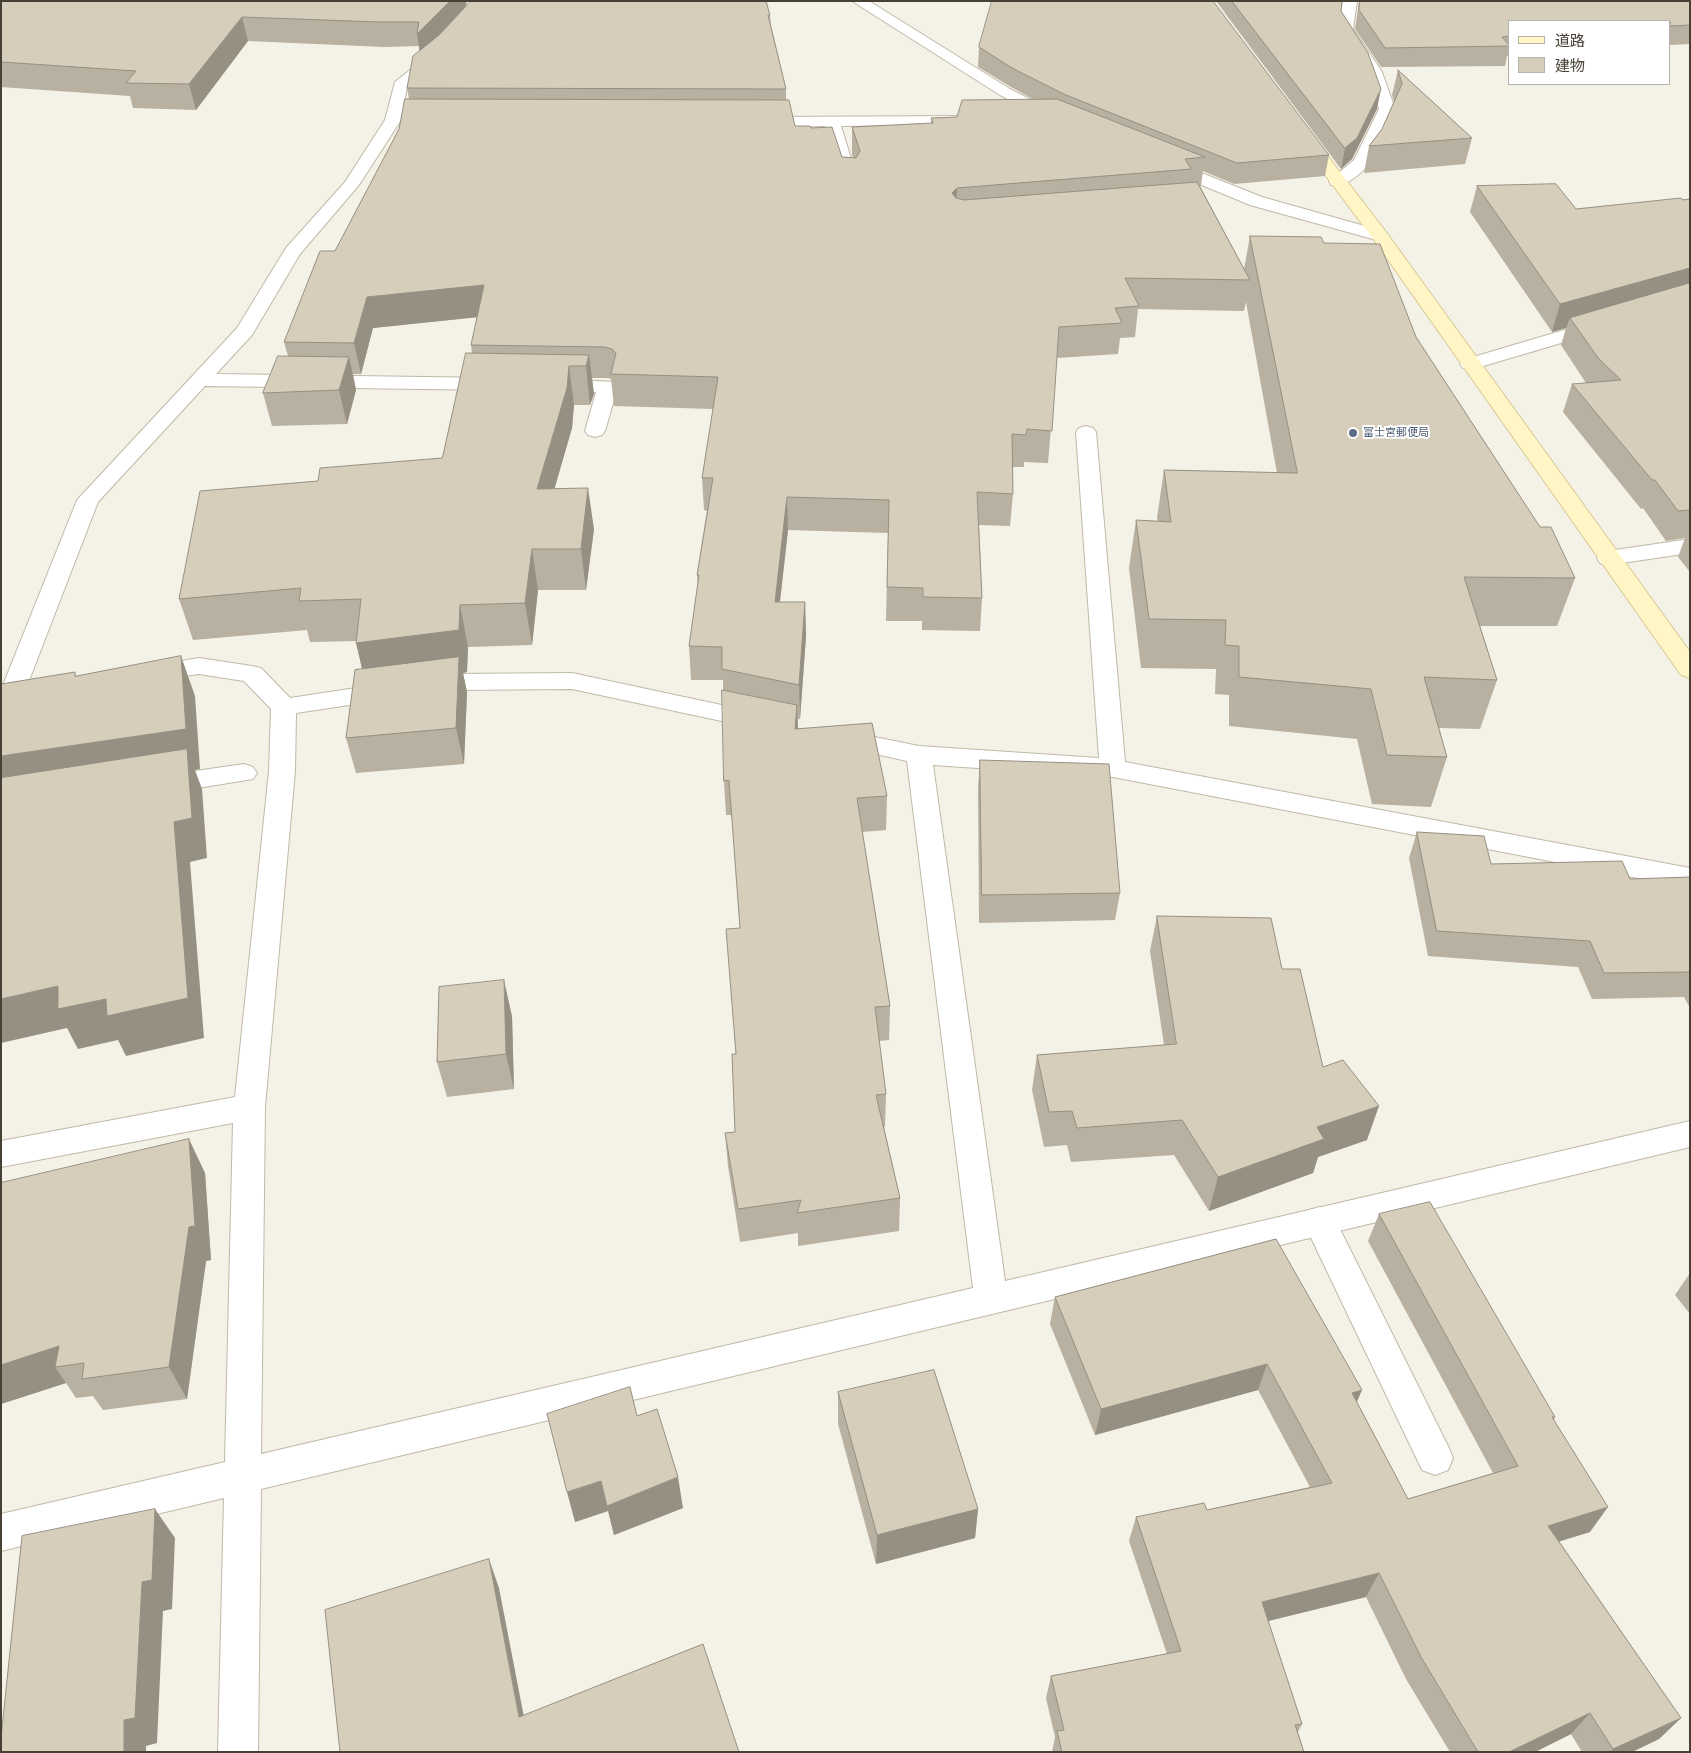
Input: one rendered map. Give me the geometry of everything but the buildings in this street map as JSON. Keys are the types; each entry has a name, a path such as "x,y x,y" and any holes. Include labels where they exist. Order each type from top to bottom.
{"street":[{"path":"7,692 88,500 245,331 292,252 351,185 403,120 400,85 437,55 474,15 474,1"},
{"path":"859,1 1005,92 1061,121 1027,120"},
{"path":"1337,181 1361,163 1387,109 1374,72 1346,29 1349,5 1367,8"},
{"path":"742,122 988,121"},
{"path":"832,122 850,181"},
{"path":"1297,126 1380,236 1608,558 1690,670"},
{"path":"1156,160 1256,201 1380,236"},
{"path":"1216,204 1256,201"},
{"path":"1470,364 1613,322"},
{"path":"199,380 518,385"},
{"path":"538,385 608,386 594,431"},
{"path":"1086,432 1112,768"},
{"path":"1608,558 1690,546"},
{"path":"121,677 199,666 252,674 284,707 282,770 249,1107 238,1752"},
{"path":"284,707 455,682 572,681 784,726"},
{"path":"7,692 43,687"},
{"path":"813,732 919,755 1112,768 1690,878"},
{"path":"919,755 991,1299"},
{"path":"137,789 244,773"},
{"path":"1,1154 249,1107"},
{"path":"1,1533 1690,1134"},
{"path":"1320,1222 1435,1458"}],"place":[{"name":"富士宮郵便局","path":"1353,433"}]}
